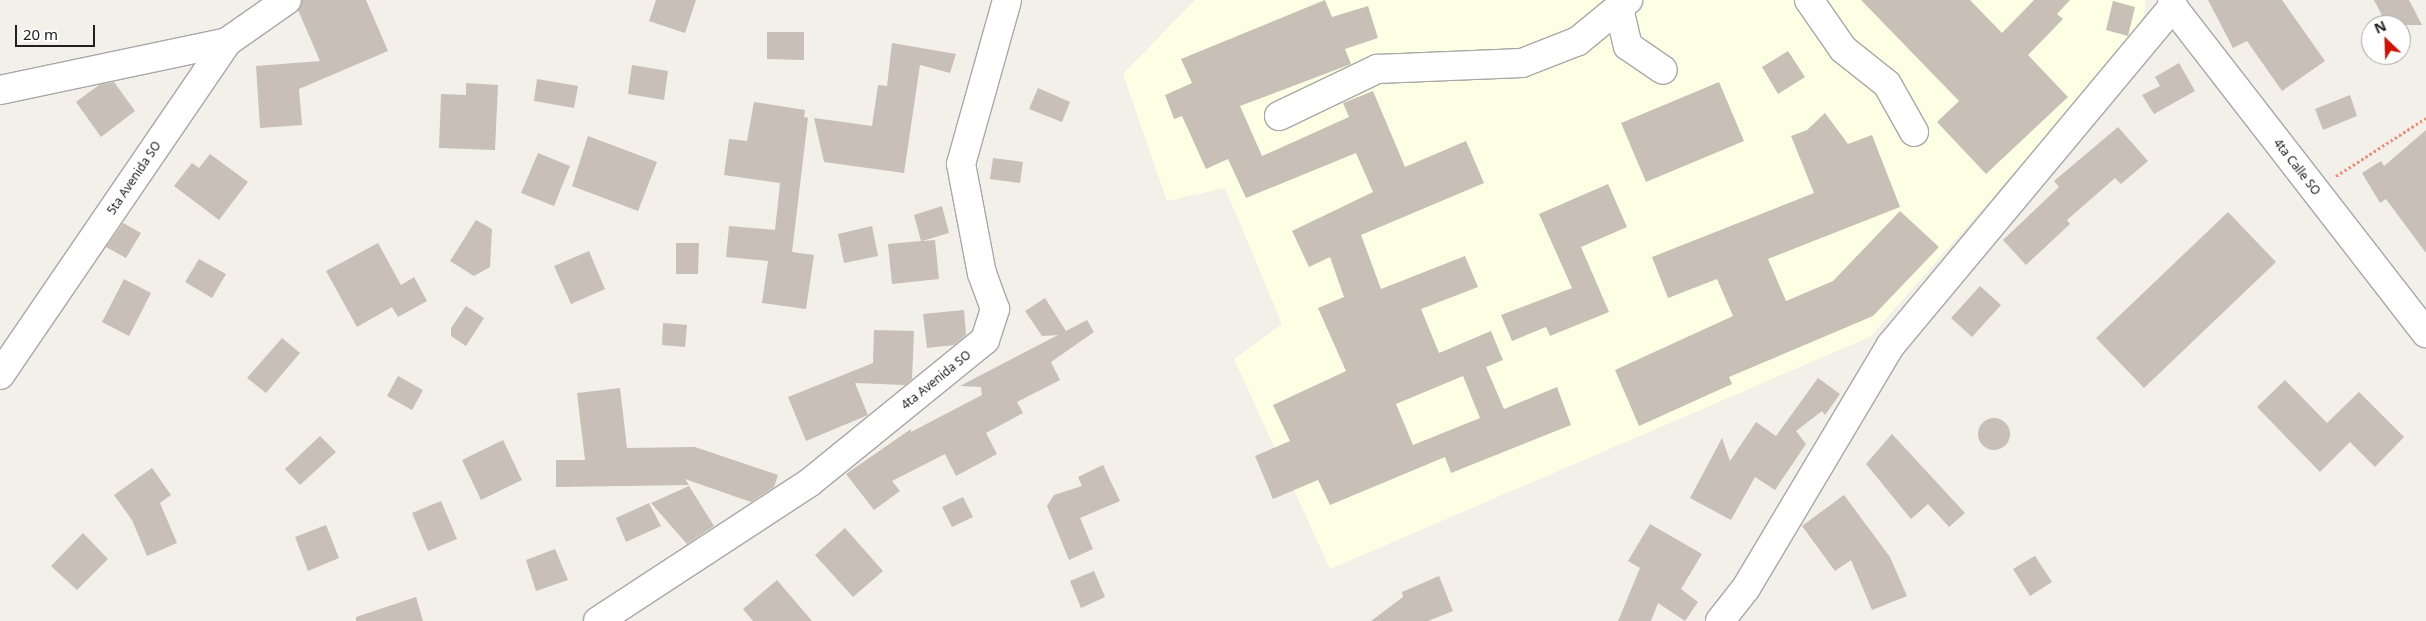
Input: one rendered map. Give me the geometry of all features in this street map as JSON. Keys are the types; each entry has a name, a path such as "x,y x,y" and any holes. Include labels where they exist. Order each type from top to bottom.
{"street":[{"name":"5ta Avenida SO","path":"0,375 227,42 287,0"},
{"name":"4ta Avenida SO","path":"598,621 809,483 985,340 995,309 982,274 961,164 1008,0"},
{"path":"1809,0 1842,49 1887,84 1914,132"},
{"path":"1624,4 1628,46 1663,70"},
{"path":"1279,116 1377,69 1522,63 1578,41 1624,4"},
{"path":"1720,621 1746,588 1891,345 2172,4"},
{"name":"4ta Calle SO","path":"2172,4 2426,333"},
{"path":"0,90 227,42"}],"path":[{"path":"2315,190 2426,118"}],"shaded area":[{"path":"1195,0 2146,0 2142,27 1870,337 1330,569 1234,359 1282,324 1225,188 1167,201 1123,74"}],"building":[{"path":"302,0 366,0 388,51 299,89 302,125 260,128 256,66 320,61 298,10"},
{"path":"656,0 696,0 685,33 649,21"},
{"path":"1325,0 1332,17 1368,6 1378,38 1345,49 1351,64 1240,106 1262,156 1349,117 1343,103 1373,91 1405,167 1466,141 1484,183 1361,235 1381,289 1465,256 1478,287 1421,309 1439,353 1491,331 1503,360 1486,367 1504,409 1557,387 1571,425 1451,473 1445,457 1330,505 1318,480 1273,499 1255,456 1290,441 1273,405 1346,371 1318,308 1344,297 1330,257 1309,267 1292,231 1373,192 1356,153 1246,198 1228,159 1206,169 1182,116 1174,119 1165,95 1192,83 1181,59","holes":["1463,376 1480,418 1413,445 1396,404"]},
{"path":"1861,0 1970,0 2002,33 2034,0 2070,0 2057,14 2063,19 2028,55 2068,97 1986,174 1937,122 1959,101"},
{"path":"2208,0 2282,0 2325,61 2282,91 2247,41 2233,48"},
{"path":"2374,0 2409,0 2422,25 2411,25 2411,15 2382,15"},
{"path":"2113,1 2135,7 2128,36 2106,30"},
{"path":"767,32 804,32 804,60 767,59"},
{"path":"892,43 956,54 950,73 920,65 904,173 824,162 814,118 872,126 878,85 887,86"},
{"path":"1788,51 1805,77 1778,94 1762,67"},
{"path":"2179,63 2195,91 2154,114 2142,95 2160,86 2155,77"},
{"path":"632,65 668,71 664,100 628,94"},
{"path":"537,79 578,86 574,108 534,101"},
{"path":"114,82 135,111 101,137 76,102 99,85"},
{"path":"1719,82 1744,141 1646,182 1621,123"},
{"path":"466,83 498,85 495,150 439,148 441,94 466,95"},
{"path":"1038,88 1070,102 1062,122 1029,109"},
{"path":"2350,95 2357,116 2323,130 2315,109"},
{"path":"754,102 805,110 804,117 808,118 792,252 814,255 806,309 762,303 768,261 726,257 729,226 775,230 780,183 724,175 729,139 747,141"},
{"path":"1825,113 1848,144 1872,135 1900,207 1768,259 1786,301 1833,281 1900,211 1939,247 1873,316 1729,377 1732,384 1639,426 1615,370 1733,316 1717,279 1668,298 1652,257 1814,193 1791,136 1807,130"},
{"path":"2118,127 2148,161 2121,184 2115,178 2067,220 2070,224 2026,265 2003,240 2059,187 2054,181"},
{"path":"2426,130 2426,253 2386,199 2380,203 2362,173 2381,161 2384,166"},
{"path":"588,136 657,162 638,211 572,186"},
{"path":"538,153 570,166 554,206 521,193"},
{"path":"210,154 248,182 219,220 174,186 192,163 199,168"},
{"path":"993,158 1023,162 1020,183 990,179"},
{"path":"1608,184 1627,227 1581,247 1609,312 1550,336 1546,327 1512,341 1501,315 1572,288 1539,214"},
{"path":"942,206 949,233 922,241 935,240 939,279 892,284 888,244 921,241 914,215"},
{"path":"2228,212 2276,262 2144,388 2096,338"},
{"path":"476,220 492,229 490,267 474,276 450,261"},
{"path":"123,223 141,233 126,258 106,247"},
{"path":"872,226 878,256 844,263 838,234"},
{"path":"378,243 401,285 414,277 427,301 398,317 392,307 357,327 326,271"},
{"path":"676,243 699,243 698,274 676,274"},
{"path":"589,251 605,289 571,304 554,266"},
{"path":"199,259 226,274 212,298 185,282"},
{"path":"124,279 151,293 129,336 102,322"},
{"path":"1980,286 2001,305 1972,337 1951,318"},
{"path":"1045,298 1066,331 1087,320 1094,332 1051,362 1060,380 1017,402 1023,413 986,433 997,454 956,476 945,454 892,481 900,491 874,510 846,474 911,429 911,432 982,395 981,387 960,386 1058,335 1042,336 1025,311"},
{"path":"466,306 484,318 466,346 451,336 451,328"},
{"path":"964,310 966,335 954,345 927,348 923,314"},
{"path":"663,323 687,325 685,347 662,345"},
{"path":"874,330 914,331 912,379 905,385 855,383 868,415 806,441 788,397 873,363"},
{"path":"282,338 300,353 266,393 247,378"},
{"path":"398,376 423,390 412,410 387,396"},
{"path":"1818,378 1840,394 1825,415 1822,411 1796,431 1806,444 1775,490 1755,477 1731,520 1690,498 1722,438 1730,461 1756,422 1776,436"},
{"path":"2285,380 2327,423 2359,392 2404,437 2375,467 2350,442 2320,472 2257,407"},
{"path":"620,388 627,448 695,447 778,475 774,487 751,502 685,479 689,485 556,487 556,460 585,460 577,393"},
{"path":"1994,418 2000,419 2005,423 2009,428 2009,440 2005,445 2000,449 1994,450 1988,449 1983,445 1979,440 1978,434 1979,428 1983,423 1988,419"},
{"path":"1892,434 1965,513 1949,527 1928,504 1911,519 1866,464"},
{"path":"320,436 336,452 300,485 285,469"},
{"path":"503,440 522,480 481,500 462,460"},
{"path":"1103,465 1120,501 1080,518 1093,549 1069,560 1047,506 1054,495 1082,486 1078,477"},
{"path":"152,468 171,495 160,503 177,543 147,556 132,520 114,495"},
{"path":"689,486 714,526 687,544 651,503"},
{"path":"1844,495 1890,557 1907,596 1872,610 1851,560 1835,571 1802,526"},
{"path":"963,497 973,517 952,527 942,507"},
{"path":"441,501 457,539 428,551 412,513"},
{"path":"649,503 661,526 626,542 616,518"},
{"path":"1650,524 1702,554 1681,589 1698,602 1685,621 1658,603 1651,621 1618,621 1640,568 1628,561"},
{"path":"326,525 339,558 308,571 295,537"},
{"path":"845,528 883,571 853,597 815,555"},
{"path":"83,533 108,559 77,590 51,566"},
{"path":"555,549 568,580 536,591 526,560"},
{"path":"2035,556 2052,582 2030,596 2013,569"},
{"path":"1094,571 1105,597 1081,608 1070,581"},
{"path":"1439,576 1453,611 1428,621 1371,621 1403,597 1402,592"},
{"path":"777,580 812,621 753,621 743,609"},
{"path":"416,597 423,621 356,621 356,617"}]}
